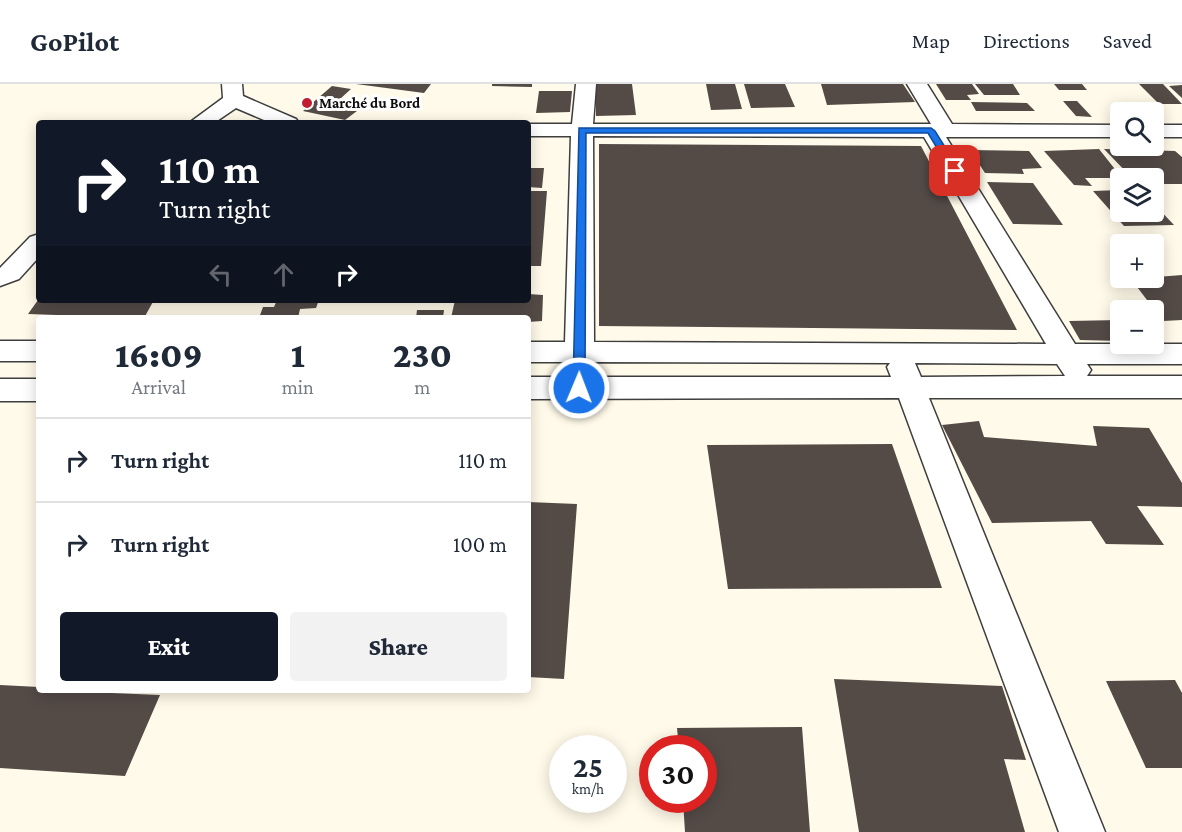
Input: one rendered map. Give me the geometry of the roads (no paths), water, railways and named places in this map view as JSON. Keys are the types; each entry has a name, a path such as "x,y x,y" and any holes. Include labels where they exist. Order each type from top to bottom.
{"street":[{"path":"579,388 582,130 586,84"},
{"path":"917,84 938,131 1086,387"},
{"path":"204,120 223,109 232,91 259,112 281,120"},
{"path":"531,130 1110,131"},
{"path":"1164,131 1182,131"},
{"path":"4,284 36,246"},
{"path":"0,351 36,351"},
{"path":"531,352 1182,354"},
{"path":"897,354 1082,832"},
{"path":"531,388 1182,387"},
{"path":"0,390 36,390"}],"place":[{"name":"Marché du Bord","path":"307,103"}]}
